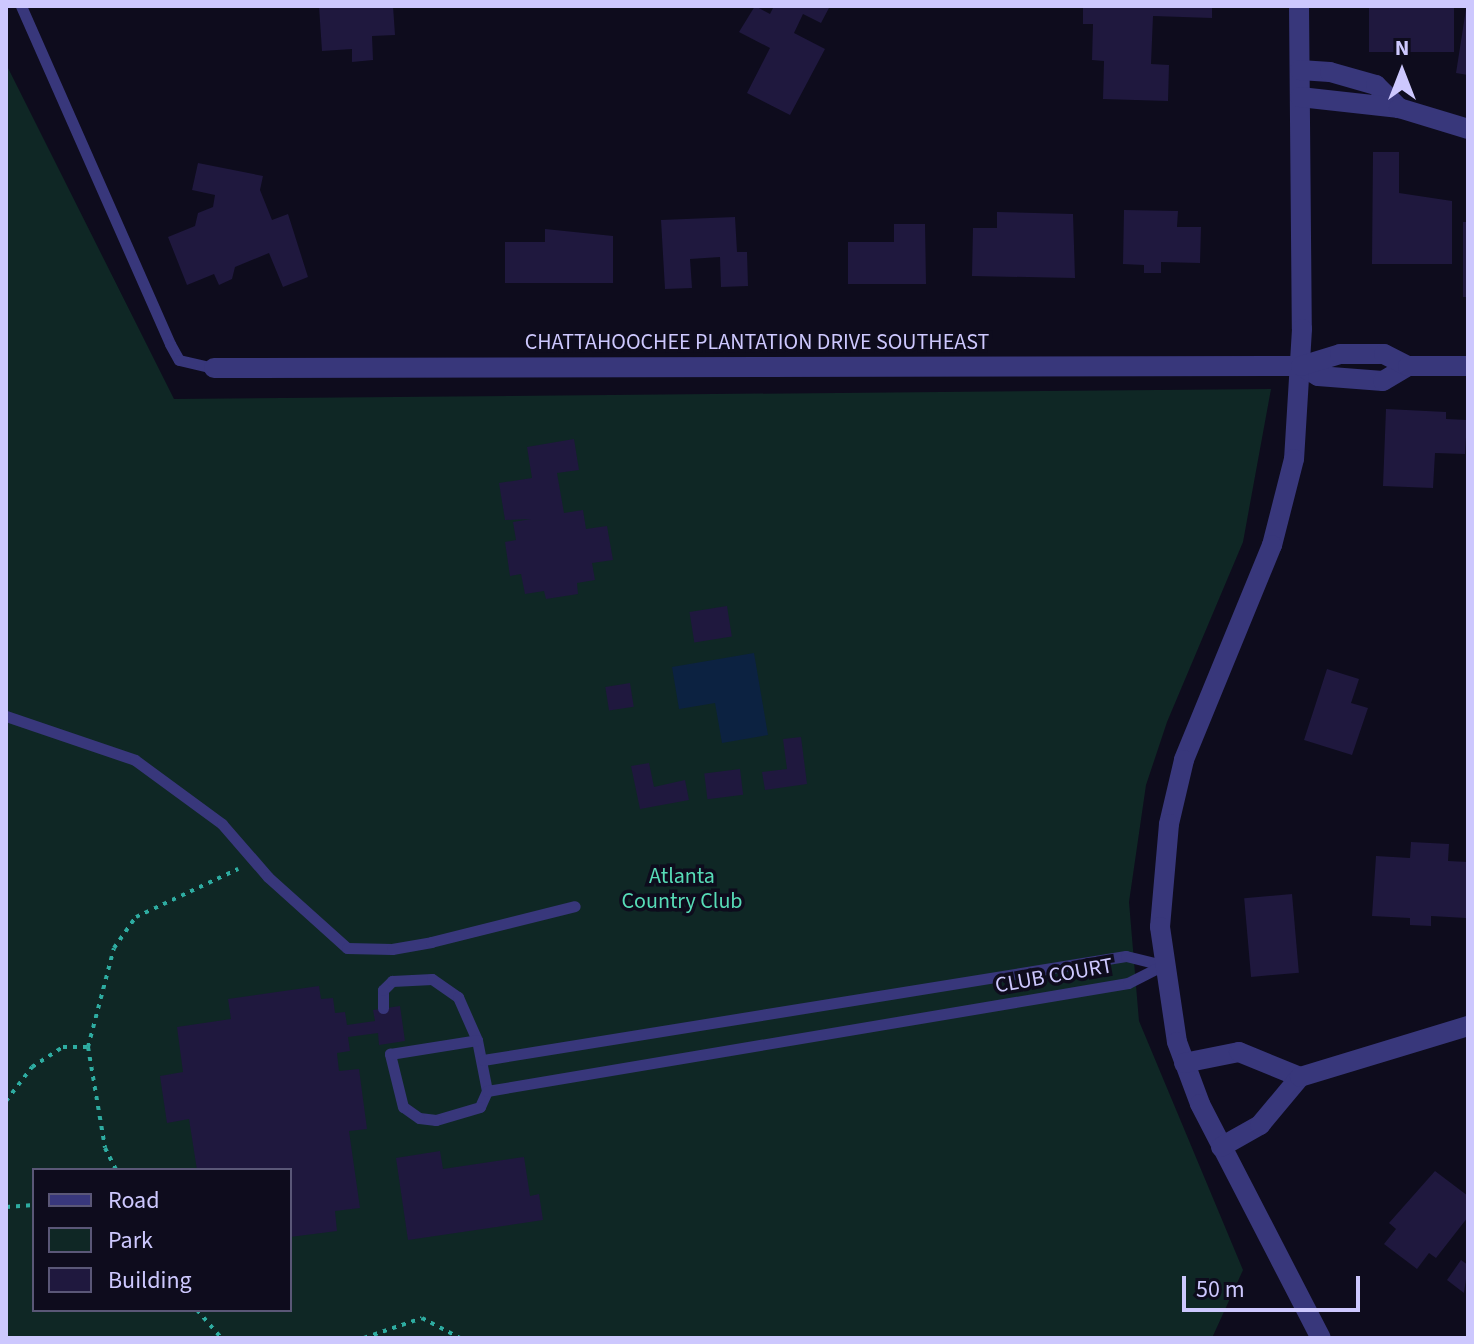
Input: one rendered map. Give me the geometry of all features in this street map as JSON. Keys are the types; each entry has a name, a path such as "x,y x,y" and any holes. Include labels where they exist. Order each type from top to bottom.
{"street":[{"path":"1299,6 1301,366 1294,459 1272,545 1184,760 1169,824 1160,927 1163,965 1184,1063 1221,1147 1321,1338"},
{"path":"1300,70 1330,72 1376,85 1399,108"},
{"path":"1300,97 1399,108 1468,129"},
{"name":"CHATTAHOOCHEE PLANTATION DRIVE SOUTHEAST","path":"214,368 1301,366 1340,354 1384,354 1408,366 1468,366"},
{"path":"1221,1147 1260,1125 1300,1077 1468,1026"},
{"path":"1184,1063 1239,1052 1300,1077"}],"lane":[{"path":"21,6 170,344 179,360 214,368"},
{"path":"6,716 135,760 222,824 324,932 347,948 418,945 575,906"},
{"name":"CLUB COURT","path":"483,1060 1126,956 1163,965"},
{"name":"CLUB COURT","path":"487,1091 1128,983 1163,965"},
{"path":"383,1008 383,990 392,981 432,979 458,997 477,1040 487,1091 480,1107 469,1113 419,1118 403,1107 389,1049 477,1040"}],"path":[{"path":"115,1168 105,1148 88,1047 114,948 136,917 254,860"},
{"path":"6,1101 32,1067 63,1047 88,1047"},
{"path":"6,1207 32,1205"},
{"path":"199,1312 221,1338"},
{"path":"364,1338 422,1318 460,1338"}],"green space":[{"name":"Atlanta Country Club","path":"6,64 174,399 1271,389 1243,542 1167,722 1146,785 1129,902 1139,1021 1243,1270 1212,1338 6,1338"}],"water":[{"path":"754,653 768,735 722,743 715,703 679,709 672,667"}],"building":[{"path":"319,6 393,6 395,35 372,36 373,60 352,62 352,49 322,51"},
{"path":"755,6 770,14 774,6 830,6 821,23 803,14 794,33 825,49 790,115 747,93 770,48 739,32"},
{"path":"1083,6 1212,6 1212,18 1153,16 1151,64 1169,65 1168,101 1103,99 1104,61 1092,60 1093,24 1083,24"},
{"path":"1369,6 1454,6 1454,52 1369,52"},
{"path":"1468,9 1468,75 1456,73"},
{"path":"1373,152 1399,152 1399,193 1452,201 1452,264 1372,264"},
{"path":"198,163 263,176 260,190 272,220 288,214 308,277 283,287 269,253 235,267 232,279 219,285 214,274 187,285 168,237 195,226 198,213 213,207 215,195 192,190"},
{"path":"1124,210 1178,211 1177,227 1201,227 1200,263 1161,262 1161,273 1144,273 1144,265 1123,264"},
{"path":"997,212 1073,214 1075,278 972,276 973,228 997,228"},
{"path":"735,217 737,252 747,252 748,286 721,287 720,257 690,259 692,288 665,289 661,220"},
{"path":"1463,222 1468,222 1468,297 1463,297"},
{"path":"894,224 925,224 926,284 848,284 848,242 894,242"},
{"path":"545,229 613,236 613,283 505,283 505,242 545,242"},
{"path":"1386,409 1446,412 1446,419 1467,420 1465,454 1435,453 1433,488 1383,486"},
{"path":"574,439 579,470 557,473 564,513 583,510 586,529 607,526 613,560 592,563 595,580 577,583 578,594 546,599 544,591 525,594 521,574 510,576 505,542 516,540 513,522 531,519 505,520 499,483 532,478 527,447"},
{"path":"727,606 732,637 694,643 689,612"},
{"path":"1327,669 1359,679 1351,703 1368,708 1352,755 1304,740"},
{"path":"630,683 634,707 609,711 605,687"},
{"path":"801,737 807,784 765,790 762,772 787,769 783,739"},
{"path":"649,763 654,787 685,780 689,800 640,809 631,766"},
{"path":"740,769 743,795 707,799 704,773"},
{"path":"1411,842 1449,844 1448,861 1468,862 1466,918 1431,916 1431,926 1410,925 1410,918 1372,916 1376,856 1410,858"},
{"path":"1292,894 1299,973 1251,977 1244,898"},
{"path":"319,986 321,999 333,998 335,1013 345,1012 347,1025 375,1021 373,1010 400,1006 405,1041 379,1045 378,1033 348,1037 350,1051 337,1053 339,1071 359,1069 367,1129 349,1131 360,1208 335,1211 337,1231 292,1237 292,1168 197,1168 189,1119 167,1123 160,1076 183,1072 177,1027 231,1019 228,999"},
{"path":"440,1151 443,1169 524,1157 530,1196 539,1194 543,1220 408,1240 396,1158"},
{"path":"1435,1171 1468,1196 1468,1217 1436,1258 1429,1253 1417,1269 1384,1244 1396,1229 1389,1223"},
{"path":"1461,1260 1468,1265 1464,1293 1447,1280"}]}
